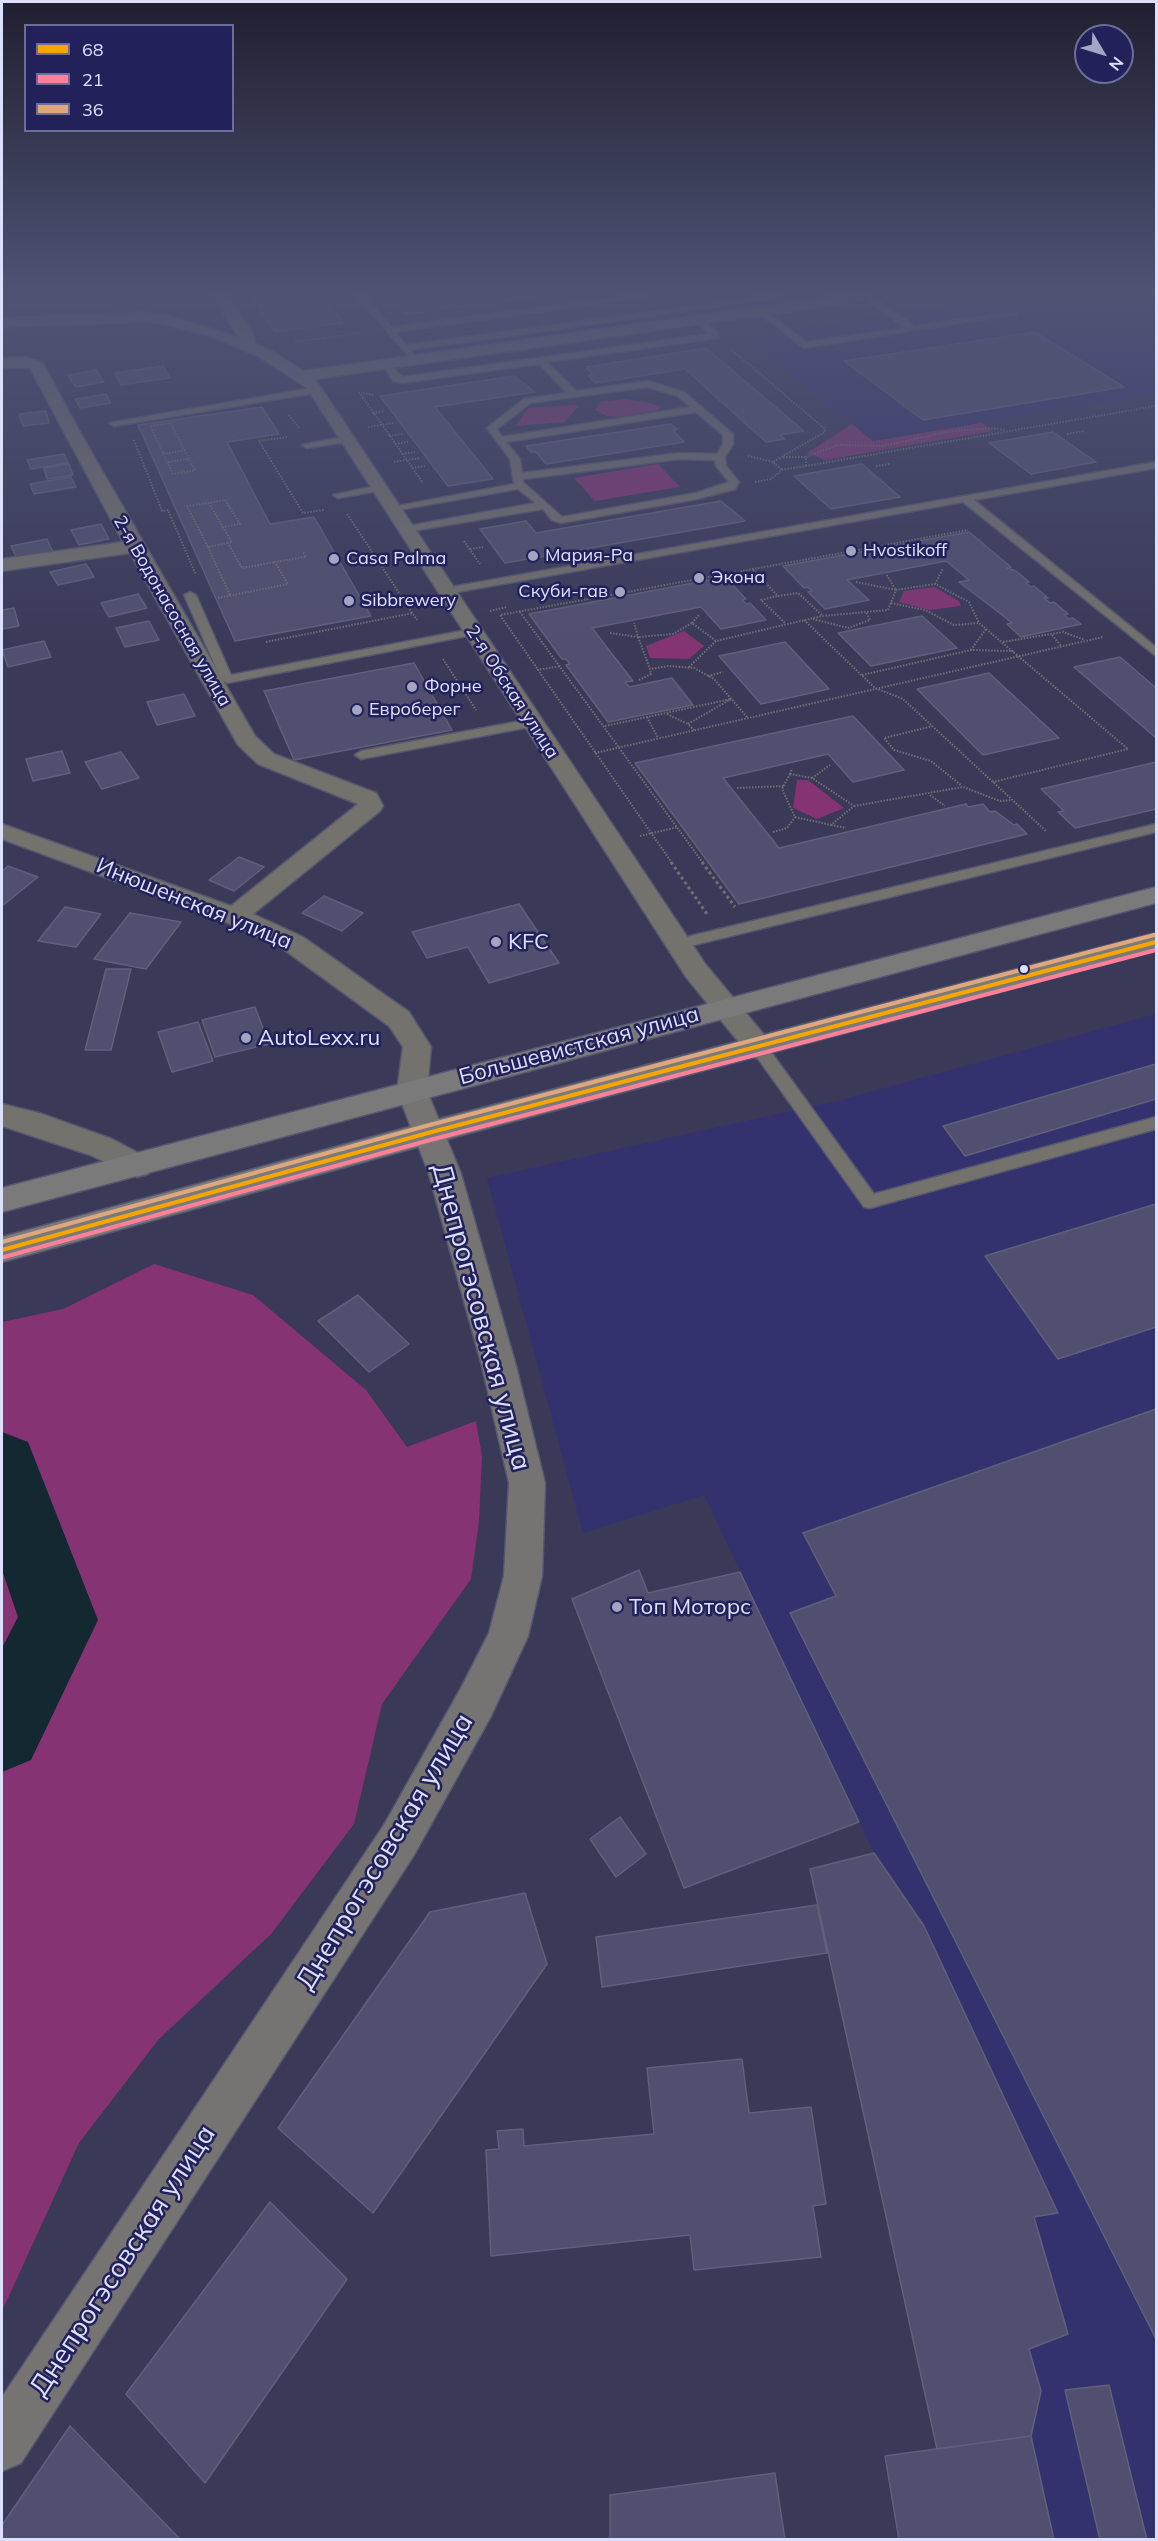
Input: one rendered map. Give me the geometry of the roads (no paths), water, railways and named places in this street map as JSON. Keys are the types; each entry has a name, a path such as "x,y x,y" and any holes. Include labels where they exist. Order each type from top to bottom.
{"highway":[{"name":"Большевистская улица","path":"2,1200 1156,895"},
{"name":"Большевистская улица","path":"2,1250 428,1133 760,1048 1156,942"}],"street":[{"name":"2-я Водонасосная улица","path":"64,416 246,740 266,759 368,798 372,806 235,916"},
{"name":"2-я Обская улица","path":"333,416 531,723 678,944 724,1008 760,1048"},
{"path":"2,566 135,546"},
{"name":"Инюшенская улица","path":"2,831 235,916 293,943 399,1019 417,1047 412,1091"},
{"name":"Днепрогэсовская улица","path":"2,2444 399,1840 476,1702 508,1636 523,1576 526,1483 490,1332 445,1174 412,1091"},
{"path":"2,1115 28,1121 101,1147 136,1166"}],"lane":[{"path":"114,423 161,416"},
{"path":"507,416 492,428 515,459 519,482 556,518 561,519 697,496 732,486 734,482 721,466 720,457 728,444 728,434 706,416"},
{"path":"499,440 656,416"},
{"path":"307,445 349,439"},
{"path":"392,508 519,482 680,456 720,457"},
{"path":"446,591 1156,465"},
{"path":"1018,481 1027,488"},
{"path":"338,495 380,488"},
{"path":"967,500 1156,652"},
{"path":"406,529 545,505"},
{"path":"806,516 816,525"},
{"path":"190,595 226,680 472,632"},
{"path":"361,755 531,723"},
{"path":"678,944 1156,828"},
{"path":"760,1048 870,1202 1156,1123"}],"waterway":[{"path":"2,1464 58,1620 2,1731"}],"place":[{"name":"Hvostikoff","path":"851,551"},
{"name":"Мария-Ра","path":"533,556"},
{"name":"Casa Palma","path":"334,559"},
{"name":"Экона","path":"699,578"},
{"name":"Скуби-гав","path":"620,592"},
{"name":"Sibbrewery","path":"349,601"},
{"name":"Форне","path":"412,687"},
{"name":"Евроберег","path":"357,710"},
{"name":"KFC","path":"496,942"},
{"name":"AutoLexx.ru","path":"246,1038"},
{"name":"Топ Моторс","path":"617,1607"}]}
